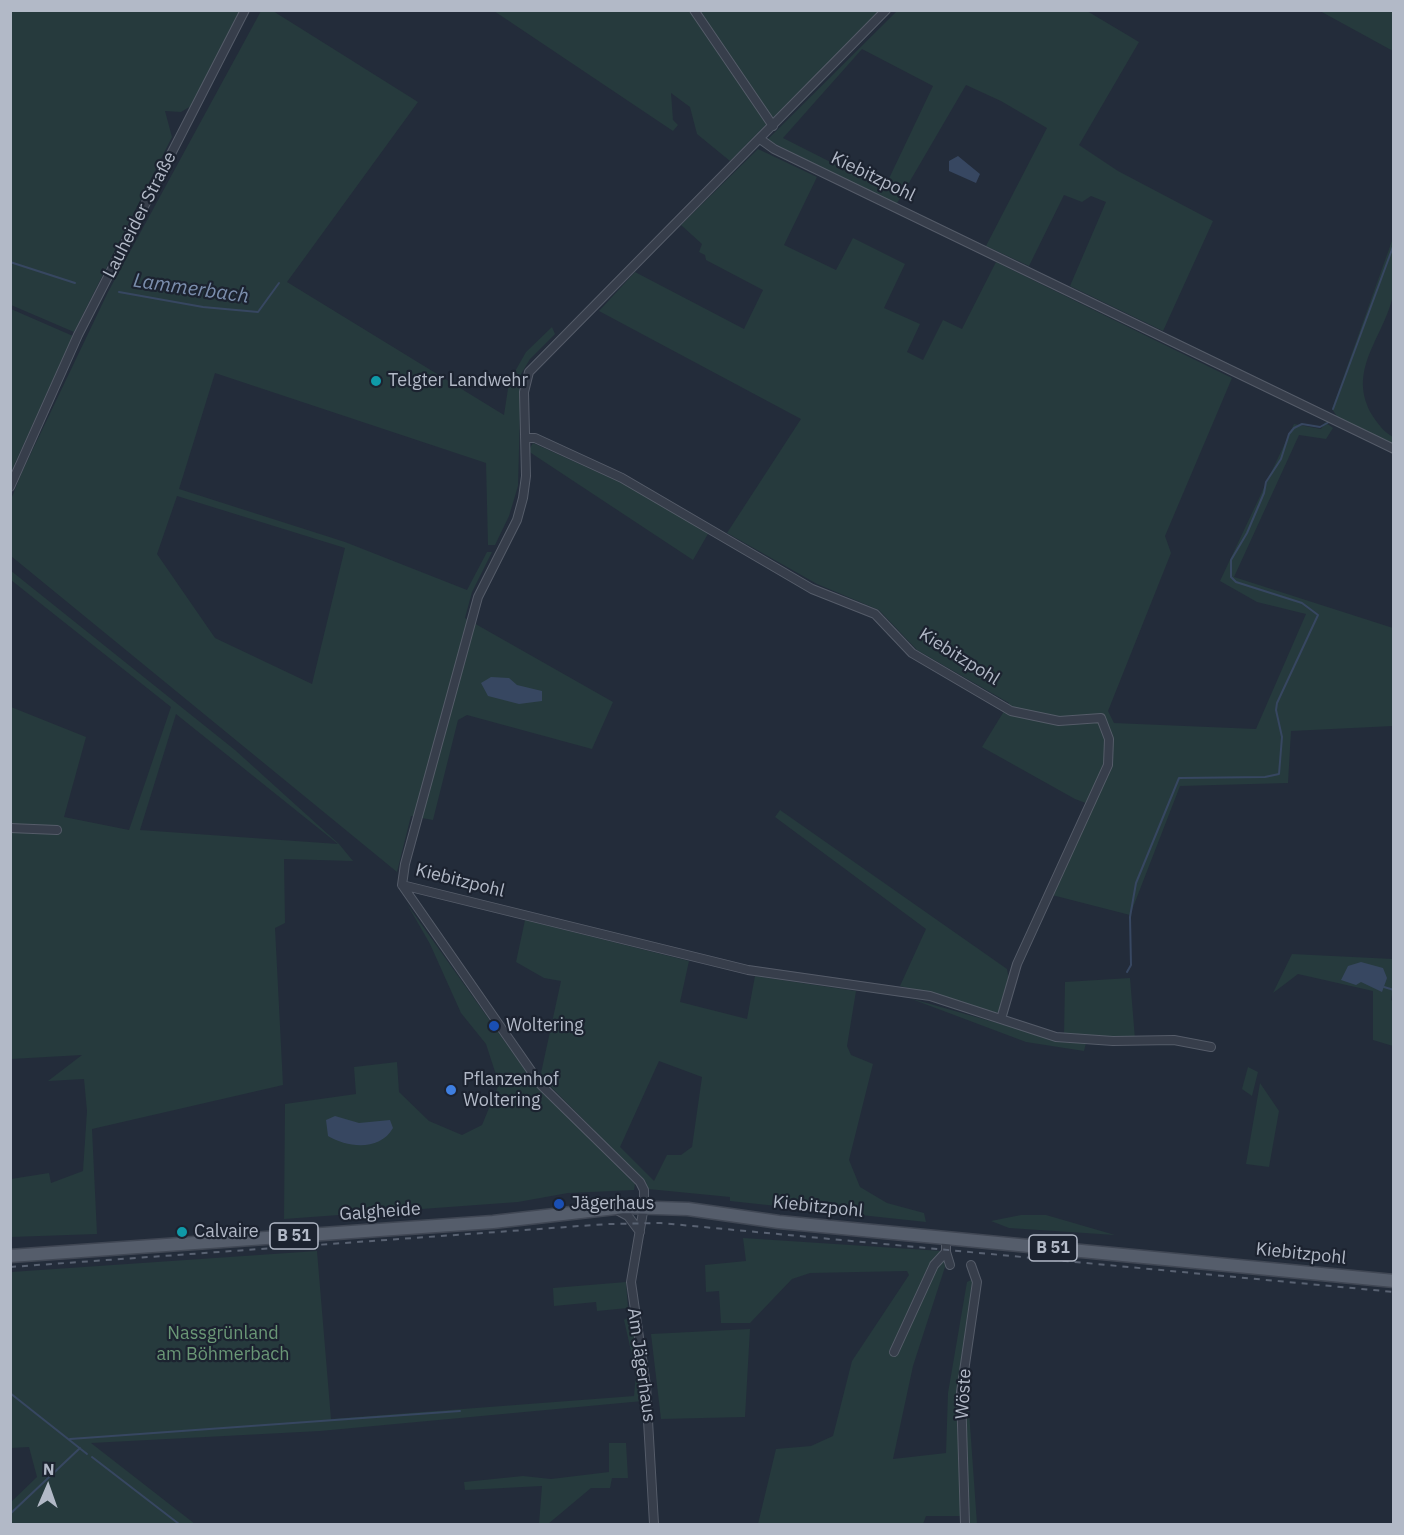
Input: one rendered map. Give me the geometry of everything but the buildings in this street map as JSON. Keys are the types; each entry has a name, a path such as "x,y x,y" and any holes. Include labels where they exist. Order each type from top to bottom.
{"main road":[{"name":"Galgheide","path":"10,1256 494,1222 644,1206"},
{"name":"Kiebitzpohl","path":"644,1206 688,1209 778,1222 1394,1281"}],"street":[{"name":"Lauheider Straße","path":"10,487 78,335 245,10"},
{"path":"694,10 773,126"},
{"name":"Kiebitzpohl","path":"644,1206 644,1190 640,1182 542,1085 402,885 405,864 478,597 517,520 523,498 525,381 534,364 886,10"},
{"name":"Kiebitzpohl","path":"760,139 774,149 1394,449"},
{"name":"Kiebitzpohl","path":"525,438 535,438 622,478 812,589 875,614 912,653 1011,711 1059,721 1101,718 1109,740 1108,765 1017,964 1001,1019"},
{"path":"10,828 57,830"},
{"name":"Kiebitzpohl","path":"402,885 748,970 912,993 958,1004 1056,1037 1113,1041 1174,1040 1210,1047"},
{"name":"Am Jägerhaus","path":"644,1206 631,1282 646,1386 654,1524"},
{"path":"613,1208 628,1216 640,1232"},
{"path":"946,1238 946,1252 950,1265"},
{"path":"894,1352 934,1265 946,1252"},
{"name":"Wöste","path":"965,1524 961,1392 977,1282 971,1265"}],"green space":[{"path":"10,11 241,11 191,106 181,112 165,111 172,137 74,332 11,305"},
{"path":"261,11 273,11 418,102 287,282 504,415 509,382 526,352 552,327 555,334 530,359 521,374 518,486 509,516 495,545 488,545 486,463 215,373 179,489 345,542 467,590 487,552 492,552 472,592 465,618 613,702 592,749 467,715 458,720 433,820 411,816 397,872 11,556 10,502 22,472 108,292","holes":["177,496 345,548 312,684 215,638 157,554"]},
{"path":"494,11 879,11 730,161 697,134 690,107 671,93 673,120 678,125 673,131"},
{"path":"897,11 1087,11 1139,42 1079,145 1118,171 1213,221 1163,331 1070,286 1106,202 1091,196 1082,202 1064,195 1029,266 986,246 1047,128 1001,101 966,85 896,205 767,140","holes":["862,49 933,86 884,189 783,138"]},
{"path":"1320,11 1393,11 1393,51"},
{"path":"758,149 817,177 784,245 836,270 853,238 905,264 884,308 920,324 907,352 923,360 943,320 962,329 996,262 1232,378 1165,536 1171,553 1108,711 1114,723 1256,729 1306,614 1257,602 1220,581 1294,424 1321,429 1325,422 1333,428 1326,439 1299,435 1234,577 1393,628 1393,726 1291,731 1288,783 1180,786 1130,915 1052,895 1094,806 1075,799 982,747 1009,703 917,650 879,610 817,584 727,533 801,419 599,311 635,272 744,329 763,290 706,260 705,255 699,252 702,244 681,225"},
{"path":"1393,238 1394,290 1384,323 1370,353 1363,384 1366,401 1374,418 1393,437 1393,444 1338,418 1332,409"},
{"path":"11,309 73,336 11,472"},
{"path":"533,443 624,484 709,532 693,560 528,451"},
{"path":"10,570 235,750 339,844 353,861 284,859 285,923 275,928 283,1085 92,1129 97,1234 11,1237 11,1179 49,1173 51,1183 83,1171 87,1111 84,1079 48,1081 82,1055 11,1059 11,707 86,737 64,817 129,830 171,707 11,580","holes":["176,714 338,844 140,830"]},
{"path":"780,810 1007,969 1009,981 1000,1011 994,1014 954,999 900,986 926,929 775,817"},
{"path":"407,904 537,1087 635,1184 634,1190 568,1193 518,1202 284,1219 285,1104 356,1094 354,1067 397,1062 399,1092 429,1121 462,1135 482,1125 499,1084 486,1044 461,1013 430,944"},
{"path":"525,920 689,961 680,1002 747,1019 755,976 856,991 847,1046 851,1055 873,1064 849,1160 860,1187 887,1203 924,1213 926,1222 730,1201 730,1197 648,1189 646,1182 546,1082 541,1073 561,981 544,978 516,962","holes":["659,1061 702,1077 692,1147 681,1155 667,1155 654,1181 620,1147"]},
{"path":"1292,954 1393,959 1391,1000 1393,1001 1393,1046 1373,1040 1373,991 1298,974 1273,993"},
{"path":"1130,978 1135,1039 1064,1035 1065,982"},
{"path":"909,998 1029,1032 1086,1043 1084,1051 1026,1042"},
{"path":"1248,1067 1258,1072 1252,1096 1242,1089"},
{"path":"1260,1083 1279,1111 1269,1167 1246,1164"},
{"path":"1021,1215 1046,1215 1115,1235 1009,1228 991,1221"},
{"path":"743,1238 942,1251 945,1267 913,1366 893,1459 946,1453 948,1393 967,1282 973,1279 974,1288 958,1391 961,1516 926,1516 923,1524 758,1524 776,1449 811,1446 833,1436 852,1361 909,1275 907,1271 810,1273 792,1279 750,1323 721,1323 719,1291 706,1292 705,1265 746,1261"},
{"name":"Nassgrünland am Böhmerbach","path":"317,1251 331,1419 634,1396 636,1373 624,1320 630,1316 640,1367 643,1401 320,1431 91,1443 195,1524 11,1524 11,1502 37,1477 29,1447 11,1448 11,1272"},
{"path":"626,1282 628,1308 597,1311 596,1302 554,1306 553,1288"},
{"path":"750,1329 745,1417 661,1419 651,1334"},
{"path":"964,1391 968,1397 977,1524 968,1524"},
{"path":"609,1443 626,1443 628,1478 612,1478 610,1488 591,1488 548,1524 539,1524 542,1486 465,1490 464,1482 523,1476 551,1479 609,1472"}],"water":[{"path":"958,156 980,174 976,183 949,171 949,161"},
{"path":"491,677 509,678 517,685 542,691 542,701 519,704 488,696 481,683"},
{"path":"1361,962 1383,968 1387,978 1382,992 1361,982 1356,985 1341,980 1348,966"},
{"path":"335,1116 359,1123 390,1120 393,1128 380,1141 354,1145 328,1136 326,1120"}],"waterway":[{"path":"1333,409 1394,244"},
{"name":"Lammerbach","path":"10,262 75,283"},
{"name":"Lammerbach","path":"119,292 203,307 258,312 279,283"},
{"path":"1127,972 1131,965 1130,917 1136,883 1179,778 1265,777 1279,774 1282,737 1276,710 1277,703 1318,615 1302,603 1236,582 1231,577 1231,560 1247,533 1264,493 1266,482 1281,459 1289,434 1302,424 1320,427 1329,422"},
{"path":"1384,987 1394,990"},
{"path":"10,1393 87,1454"},
{"path":"70,1439 460,1411"},
{"path":"10,1514 80,1448"},
{"path":"92,1457 179,1524"}],"railway":[{"path":"10,1267 608,1224 661,1223 1394,1292"}],"place":[{"name":"Telgter Landwehr","path":"376,381"},
{"name":"Woltering","path":"494,1026"},
{"name":"Pflanzenhof Woltering","path":"451,1090"},
{"name":"Jägerhaus","path":"559,1204"},
{"name":"Calvaire","path":"182,1232"}]}
